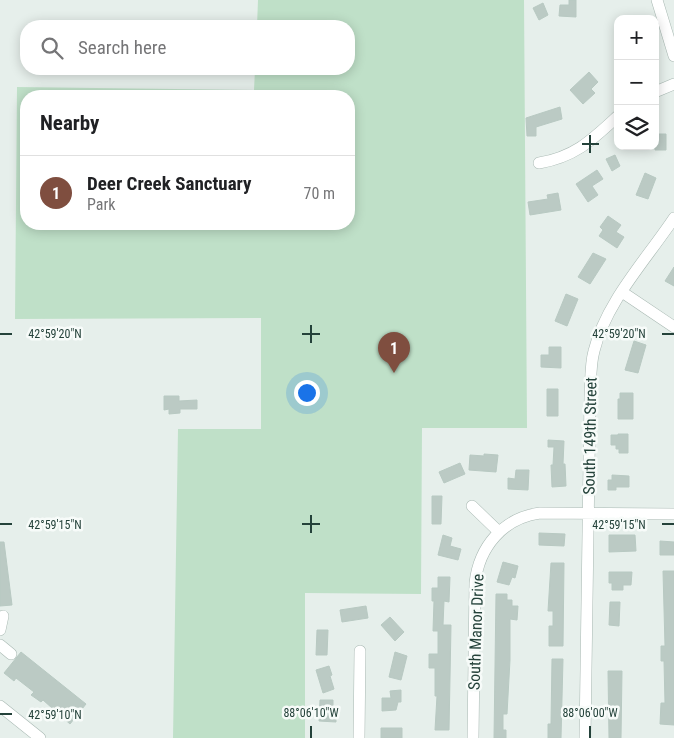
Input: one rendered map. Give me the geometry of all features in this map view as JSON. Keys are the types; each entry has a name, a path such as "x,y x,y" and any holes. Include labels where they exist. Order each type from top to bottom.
{"street":[{"path":"657,0 674,56"},
{"path":"659,90 674,84"},
{"path":"539,163 556,160 577,150 614,119"},
{"name":"South 149th Street","path":"585,738 592,360 600,330 613,306 674,218"},
{"path":"622,292 674,327"},
{"path":"472,506 499,532 513,522 531,514 588,512 674,514"},
{"name":"South Manor Drive","path":"472,738 476,572 485,549 499,532"},
{"path":"0,630 3,616"},
{"path":"0,645 11,654"},
{"path":"359,738 360,651"},
{"path":"0,706 40,738"}],"green space":[{"path":"258,0 524,0 527,428 422,428 421,594 305,593 305,738 173,738 178,429 261,429 261,318 15,319 17,87 254,90 255,75 355,75 355,20 257,20"}],"building":[{"path":"569,0 576,0 576,17 559,16 560,5 569,5"},
{"path":"543,3 548,15 539,20 533,8"},
{"path":"589,72 598,82 591,89 595,93 583,104 570,90"},
{"path":"560,107 562,119 536,127 536,136 527,136 526,118"},
{"path":"659,134 666,134 666,150 659,150"},
{"path":"615,155 620,166 612,171 606,159"},
{"path":"597,170 603,179 592,186 598,195 588,202 576,184"},
{"path":"645,173 656,178 648,199 636,195"},
{"path":"558,193 561,210 530,215 528,202 548,199 547,195"},
{"path":"608,216 621,225 616,232 624,237 617,248 599,236 603,230 600,227"},
{"path":"593,253 606,259 590,284 578,277"},
{"path":"674,267 674,286 665,281"},
{"path":"566,294 578,299 567,326 555,321"},
{"path":"634,341 646,345 638,373 625,370"},
{"path":"549,347 561,347 561,368 541,367 541,355 549,355"},
{"path":"547,389 558,389 558,416 547,416"},
{"path":"620,393 633,393 633,419 618,419 618,399 620,399"},
{"path":"164,396 179,396 179,401 197,400 197,409 180,409 180,413 169,414 169,409 164,410"},
{"path":"628,434 628,453 619,453 616,445 611,445 611,435"},
{"path":"548,440 564,441 563,464 565,464 566,486 552,487 551,465 553,465 554,447 548,447"},
{"path":"484,454 498,455 496,472 469,470 470,455 484,456"},
{"path":"460,463 465,474 444,483 439,472"},
{"path":"516,470 529,470 528,490 508,489 508,478 515,479"},
{"path":"612,475 629,476 629,487 616,487 616,490 608,490 608,480 612,480"},
{"path":"432,496 442,496 441,524 432,524"},
{"path":"539,533 565,534 564,546 539,545"},
{"path":"443,535 452,538 450,546 461,549 458,560 438,555"},
{"path":"609,535 635,535 636,551 609,552"},
{"path":"660,541 674,542 674,555 660,555"},
{"path":"0,542 4,542 12,605 0,606"},
{"path":"503,562 518,566 515,578 512,577 509,585 497,582"},
{"path":"551,563 564,563 563,646 549,646 549,626 553,626 553,611 548,611"},
{"path":"663,571 674,571 674,725 660,724 661,703 665,703 664,661 661,661 661,646 665,646"},
{"path":"609,572 632,572 631,585 623,585 623,590 612,590 612,583 609,583"},
{"path":"438,577 450,577 449,602 444,601 443,625 451,625 449,730 435,730 437,696 435,696 435,668 429,668 429,654 438,654 438,631 433,631 434,601 432,601 432,588 438,588"},
{"path":"496,594 507,594 507,600 512,600 512,606 518,606 517,620 510,619 507,714 503,714 503,730 506,730 506,738 494,738"},
{"path":"610,602 620,602 619,626 609,625"},
{"path":"366,606 368,618 342,622 340,610"},
{"path":"390,617 404,632 395,641 381,625"},
{"path":"317,630 328,630 327,655 316,655"},
{"path":"21,652 86,704 70,724 43,700 41,702 31,695 34,692 16,678 14,681 4,673"},
{"path":"395,652 407,656 401,680 389,677"},
{"path":"552,659 563,659 561,738 548,738 548,724 551,724"},
{"path":"329,666 334,689 323,693 316,670"},
{"path":"608,671 622,671 621,738 609,738"},
{"path":"401,690 401,702 398,702 396,710 382,711 382,698 391,698 390,691"},
{"path":"320,700 333,700 333,713 336,713 336,722 319,721"},
{"path":"381,728 402,728 402,738 381,738"}],"place":[{"name":"Deer Creek Sanctuary","path":"394,373"}]}
